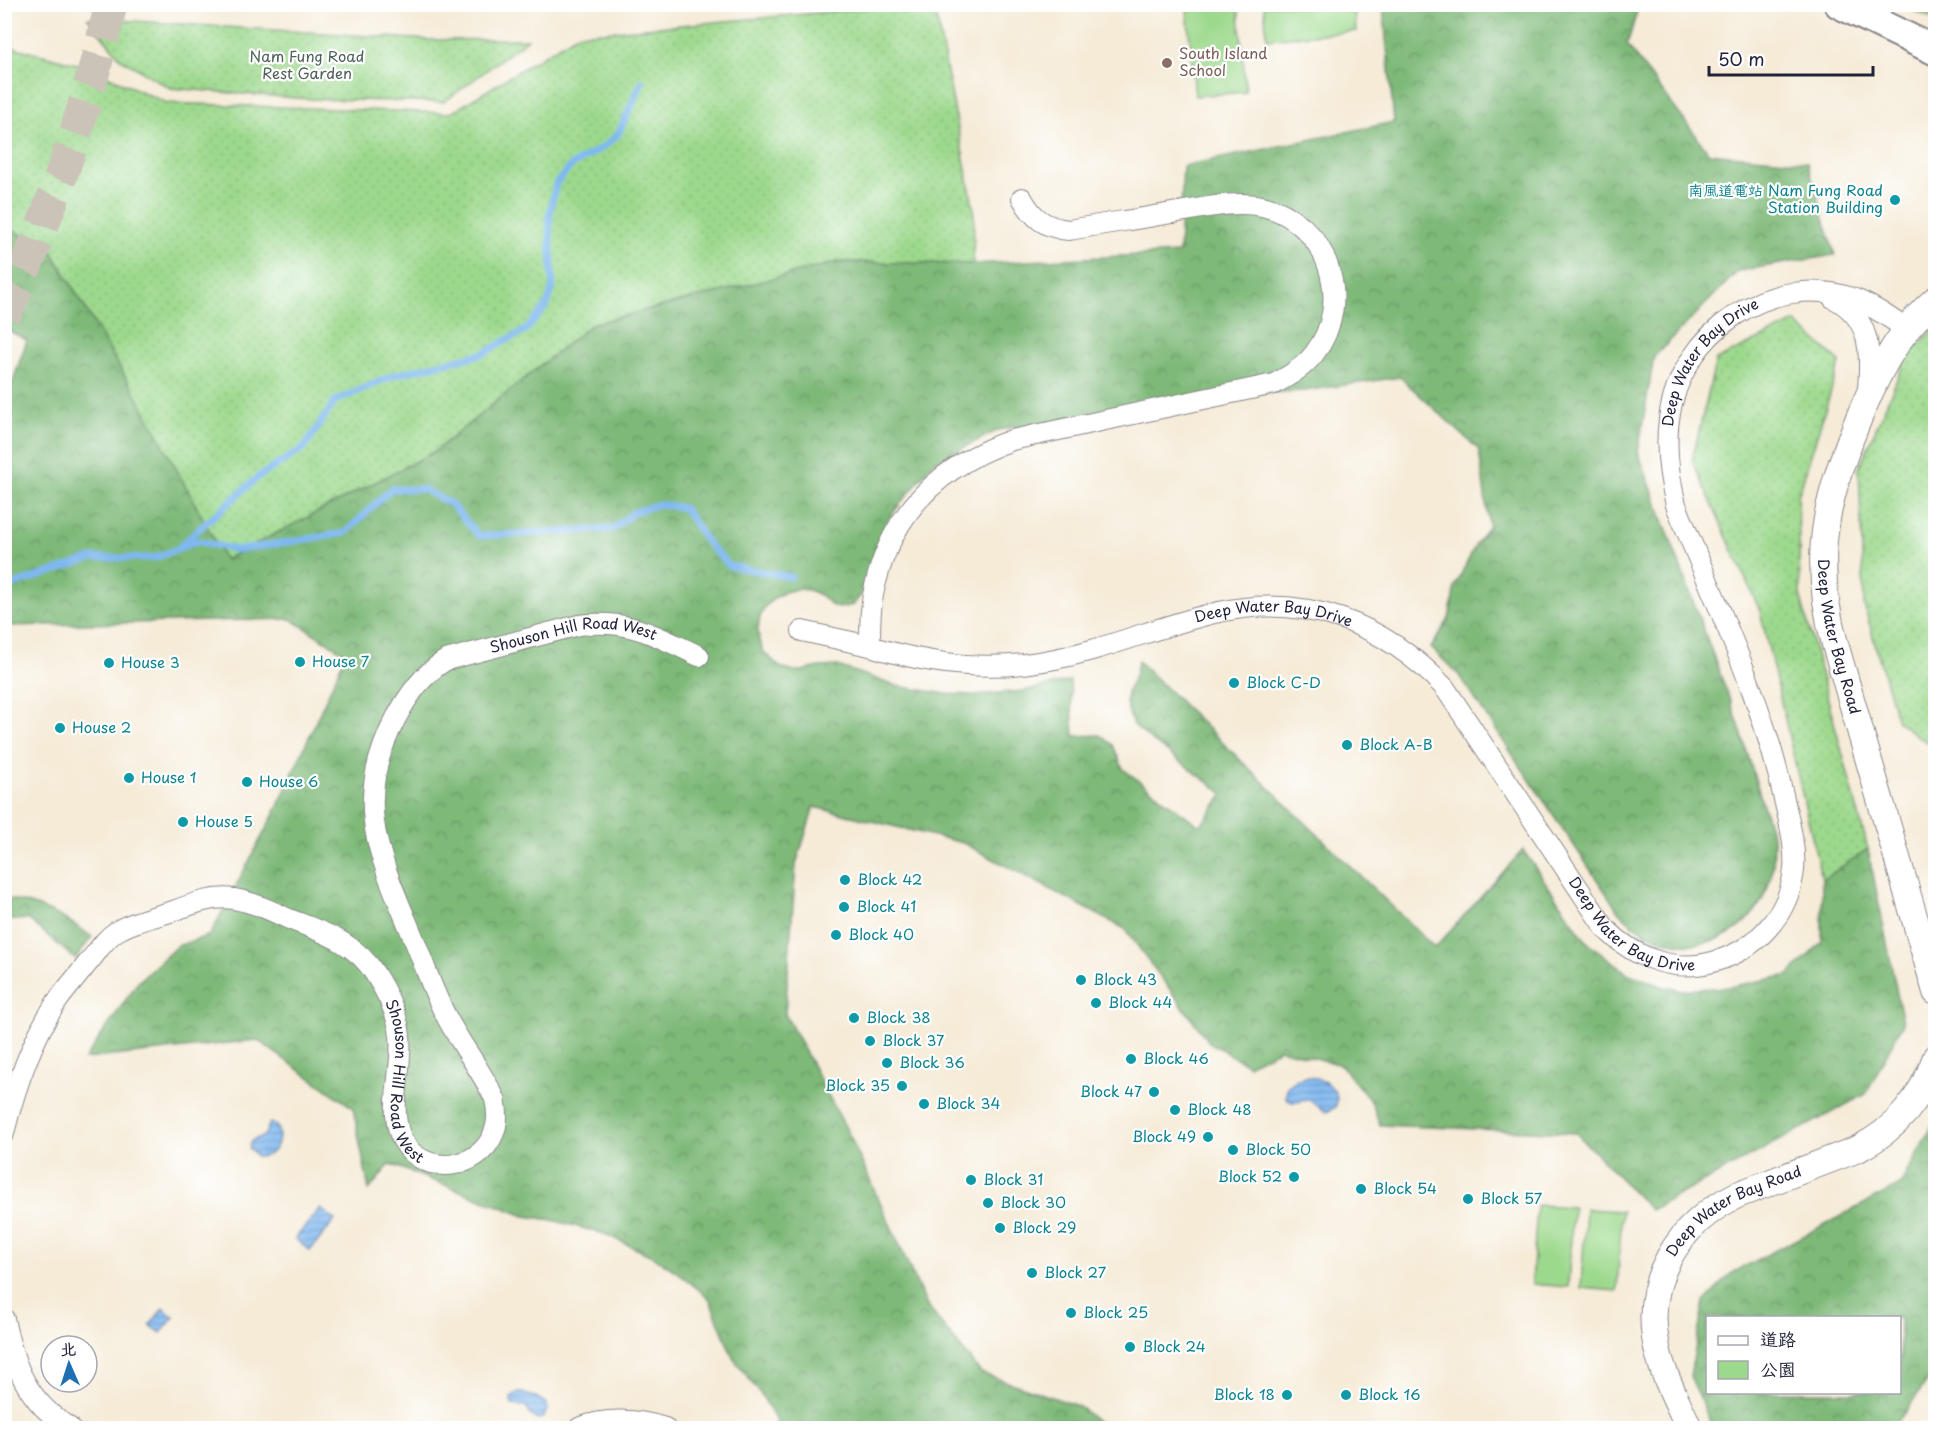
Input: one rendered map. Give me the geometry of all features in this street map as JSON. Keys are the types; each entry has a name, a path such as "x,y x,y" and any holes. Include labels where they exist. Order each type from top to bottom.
{"main road":[{"path":"1839,4 1935,51"}],"street":[{"path":"870,646 875,584 890,542 914,505 948,472 990,448 1012,440 1274,384 1289,376 1308,360 1323,341 1330,325 1334,293 1332,276 1326,260 1319,245 1308,232 1280,212 1264,206 1230,204 1069,230 1048,227 1039,221 1031,214 1022,198"},
{"path":"1821,292 1839,300 1862,326 1870,350 1867,398"},
{"name":"Deep Water Bay Drive","path":"802,631 955,666 1015,665 1075,655 1219,612 1244,608 1296,608 1347,620 1390,640 1419,662 1444,688 1595,914 1617,939 1644,957 1677,965 1710,963 1726,958 1755,942 1777,917 1791,886 1794,853 1780,782 1756,699 1676,505 1670,482 1667,458 1669,417 1680,381 1688,365 1708,339 1728,320 1767,298 1785,294 1821,292 1855,299 1906,329"},
{"name":"Deep Water Bay Road","path":"1935,299 1906,329 1882,366 1867,398 1842,460 1829,509 1823,558 1825,591 1835,644 1935,992"},
{"name":"Shouson Hill Road West","path":"4,1133 23,1069 44,1024 57,1002 102,944 111,935 126,927 222,898 258,905 334,937 360,955 375,974 399,1025 401,1053 396,1111 400,1135 416,1155 432,1163 451,1165 475,1157 492,1137 498,1112 495,1099 446,1016 384,868 374,833 372,815 374,784 391,727 419,683 447,660 579,625 607,623 632,626 648,631 699,656"},
{"name":"Deep Water Bay Road","path":"1689,1428 1662,1367 1654,1329 1657,1289 1675,1247 1692,1226 1721,1203 1858,1149 1893,1127 1913,1104 1929,1076 1935,1057"},
{"path":"4,1319 15,1359 27,1387 45,1410 70,1428"},
{"path":"579,1428 600,1422 636,1421 665,1428"}],"green space":[{"path":"908,5 934,5 974,210 973,264 839,262 592,324 434,452 225,560 143,407 51,250 5,226 4,45 85,66 167,103 451,113 578,34"},
{"path":"1238,5 1246,92 1195,96 1187,9"},
{"path":"1264,5 1354,5 1356,31 1267,39"},
{"path":"1383,5 1639,5 1627,45 1709,153 1807,162 1835,255 1738,271 1654,357 1638,452 1739,725 1773,839 1772,872 1762,900 1746,921 1724,936 1699,944 1672,942 1645,932 1619,912 1458,674 1431,648 1449,619 1455,587 1476,544 1489,526 1479,450 1400,377 1304,391 1246,393 998,430 933,463 888,519 868,578 853,605 839,608 833,606 820,595 809,590 797,589 774,598 765,607 760,617 759,641 763,651 780,667 791,671 838,666 897,686 947,694 973,695 1024,691 1070,681 1074,736 1100,735 1113,745 1123,769 1200,826 1224,794 1147,737 1132,723 1126,703 1127,692 1136,673 1138,661 1435,948 1523,850 1586,941 1627,973 1664,987 1681,990 1729,987 1789,975 1822,942 1822,880 1868,849 1903,1023 1866,1094 1651,1210 1576,1133 1380,1125 1372,1103 1341,1065 1280,1049 1248,1065 1209,1042 1125,929 963,843 814,807 796,864 785,1014 849,1134 927,1306 981,1373 1078,1406 1106,1428 780,1428 762,1396 733,1358 709,1298 677,1272 654,1257 605,1234 552,1220 525,1216 390,1164 369,1190 353,1108 257,1040 85,1059 138,982 177,946 210,935 278,806 346,654 291,619 5,626 5,404 27,340 5,329 4,226 51,250 143,407 225,560 434,452 592,324 839,262 973,264 1179,253 1183,166 1394,122"},
{"path":"1901,5 1935,5 1935,20"},
{"name":"Nam Fung Road Rest Garden","path":"88,18 430,40 528,39 444,102 308,99 170,88 121,59"},
{"path":"1795,322 1840,362 1798,496 1800,595 1868,849 1822,880 1760,611 1692,460 1716,360"},
{"path":"1935,328 1935,748 1897,721 1864,605 1859,468 1906,358"},
{"path":"4,898 28,903 51,912 92,937 75,959 28,919 5,921"},
{"path":"1935,1121 1935,1371 1893,1428 1713,1428 1690,1376 1704,1302 1732,1273 1900,1185"},
{"path":"1537,1205 1573,1207 1568,1287 1532,1284"},
{"path":"1586,1209 1622,1211 1617,1291 1581,1288"}],"water":[{"path":"1306,1077 1318,1079 1330,1085 1336,1095 1335,1108 1326,1112 1309,1100 1292,1102 1286,1097 1287,1087 1298,1079"},
{"path":"270,1123 277,1126 278,1143 269,1154 257,1157 249,1148 252,1140 264,1136"},
{"path":"320,1208 335,1220 310,1251 295,1239"},
{"path":"163,1308 174,1317 161,1333 150,1325"},
{"path":"518,1392 536,1397 547,1404 548,1408 543,1418 538,1419 531,1416 526,1406 512,1405 511,1397"}],"waterway":[{"path":"181,545 258,477 304,448 335,401 394,375 482,354 527,329 547,305 553,287 549,217 556,183 572,165 605,146 618,134 642,82"},
{"path":"4,586 92,558 155,558 197,541 237,550 345,533 391,489 423,489 451,504 479,536 613,529 634,512 659,504 684,508 709,545 730,566 791,577"}],"tunnel":[{"path":"4,316 37,241 65,163 90,84 111,4"}],"place":[{"name":"South Island School","path":"1167,63"},
{"name":"南風道電站 Nam Fung Road Station Building","path":"1895,200"},
{"name":"House 7","path":"300,662"},
{"name":"House 3","path":"109,663"},
{"name":"Block C-D","path":"1234,683"},
{"name":"House 2","path":"60,728"},
{"name":"Block A-B","path":"1347,745"},
{"name":"House 1","path":"129,778"},
{"name":"House 6","path":"247,782"},
{"name":"House 5","path":"183,822"},
{"name":"Block 42","path":"845,880"},
{"name":"Block 41","path":"844,907"},
{"name":"Block 40","path":"836,935"},
{"name":"Block 43","path":"1081,980"},
{"name":"Block 44","path":"1096,1003"},
{"name":"Block 38","path":"854,1018"},
{"name":"Block 37","path":"870,1041"},
{"name":"Block 46","path":"1131,1059"},
{"name":"Block 36","path":"887,1063"},
{"name":"Block 35","path":"902,1086"},
{"name":"Block 47","path":"1154,1092"},
{"name":"Block 34","path":"924,1104"},
{"name":"Block 48","path":"1175,1110"},
{"name":"Block 49","path":"1208,1137"},
{"name":"Block 50","path":"1233,1150"},
{"name":"Block 52","path":"1294,1177"},
{"name":"Block 31","path":"971,1180"},
{"name":"Block 54","path":"1361,1189"},
{"name":"Block 57","path":"1468,1199"},
{"name":"Block 30","path":"988,1203"},
{"name":"Block 29","path":"1000,1228"},
{"name":"Block 27","path":"1032,1273"},
{"name":"Block 25","path":"1071,1313"},
{"name":"Block 24","path":"1130,1347"},
{"name":"Block 18","path":"1287,1395"},
{"name":"Block 16","path":"1346,1395"}]}
